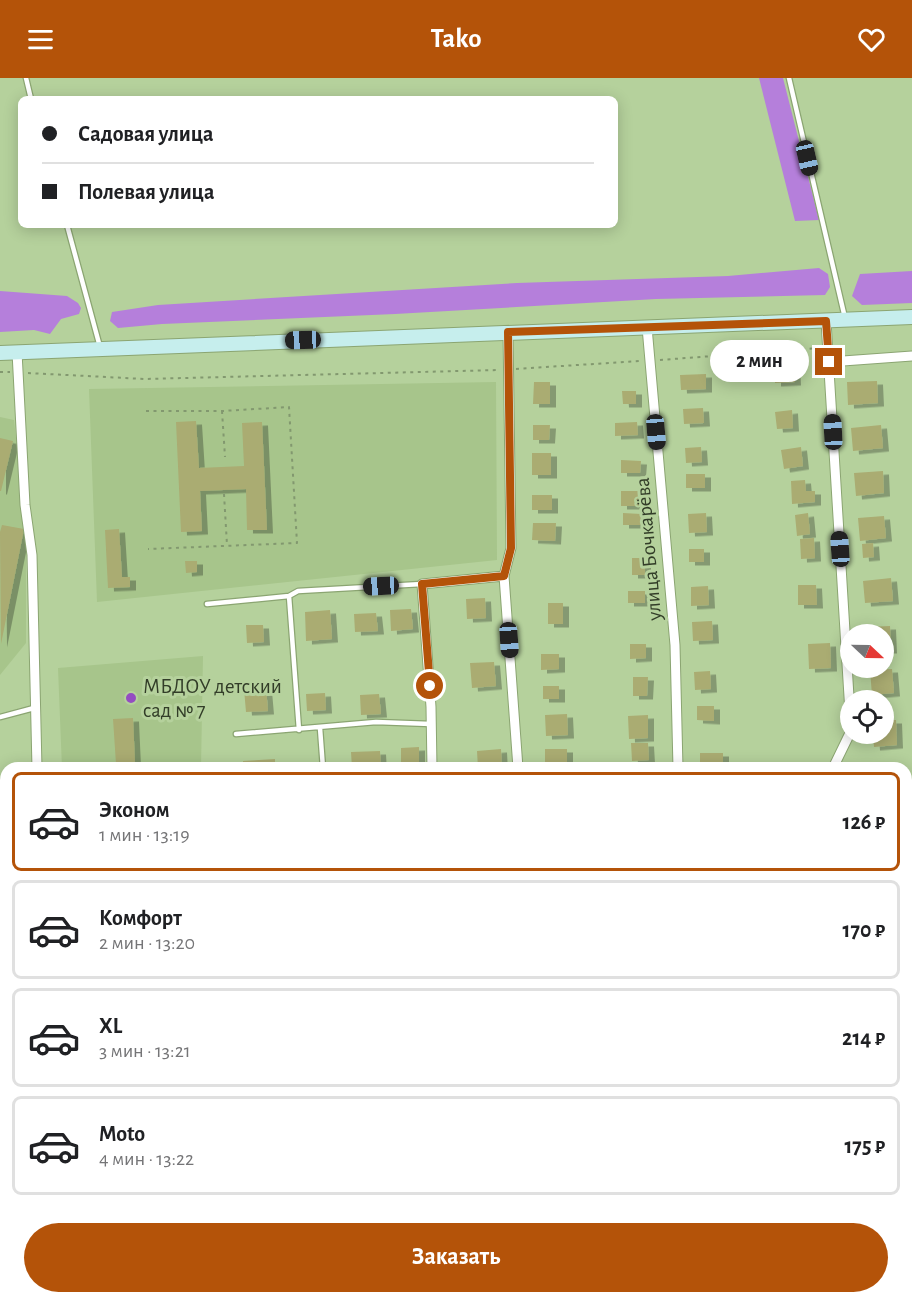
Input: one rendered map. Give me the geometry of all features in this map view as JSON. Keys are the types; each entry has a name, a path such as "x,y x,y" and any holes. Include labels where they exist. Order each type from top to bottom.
{"main road":[{"path":"0,353 912,317"}],"street":[{"path":"826,321 849,690"},
{"name":"улица Бочкарёва","path":"647,327 675,645 678,762"},
{"path":"508,332 511,548 504,576 518,762"},
{"path":"17,352 26,506 32,555 37,762"},
{"path":"829,362 912,356"},
{"path":"432,762 422,584 504,576"},
{"path":"835,762 844,744"}],"lane":[{"path":"26,78 31,96"},
{"path":"789,78 846,321"},
{"path":"68,228 100,348"},
{"path":"207,604 289,596 298,591 422,584"},
{"path":"289,596 299,730"},
{"path":"0,717 34,708"},
{"path":"236,734 376,722 431,724"},
{"path":"320,728 323,762"}],"path":[{"path":"0,372 145,378 510,369 828,347"},
{"path":"146,411 222,411 289,407 297,543 148,549"},
{"path":"222,411 225,457"},
{"path":"224,494 227,546"}],"shaded area":[{"path":"759,78 783,78 819,220 795,221"},
{"path":"819,268 828,274 830,287 825,295 656,299 118,328 110,321 112,312 158,305 517,283 728,276"},
{"path":"912,271 912,303 862,305 852,296 860,274"},
{"path":"0,291 67,296 78,303 81,308 79,314 61,319 50,334 34,330 0,332"},
{"path":"496,382 497,560 97,602 89,389"},
{"path":"0,417 14,420 26,531 26,643 0,675"},
{"name":"МБДОУ детский сад № 7","path":"203,656 201,762 62,762 58,668"}],"building":[{"path":"794,361 795,382 775,383 775,362"},
{"path":"706,374 706,389 681,390 680,375"},
{"path":"877,381 878,403 848,405 847,382"},
{"path":"534,382 550,382 550,404 533,404"},
{"path":"622,391 636,391 636,404 623,404"},
{"path":"703,408 704,423 684,424 683,409"},
{"path":"792,410 793,428 777,429 775,412"},
{"path":"196,421 199,468 244,466 242,423 262,422 267,530 247,530 246,489 200,491 202,531 181,532 176,422"},
{"path":"637,422 638,435 615,436 615,423"},
{"path":"533,425 550,425 549,440 533,440"},
{"path":"881,425 883,448 853,451 851,428"},
{"path":"0,438 13,441 1,491 0,491"},
{"path":"701,447 702,462 686,463 685,448"},
{"path":"801,447 803,466 784,469 781,450"},
{"path":"532,453 551,453 551,475 532,475"},
{"path":"621,460 641,461 640,473 621,473"},
{"path":"883,471 884,493 856,496 854,473"},
{"path":"686,474 705,474 705,488 686,488"},
{"path":"805,480 806,491 815,491 815,502 792,504 791,481"},
{"path":"621,491 642,491 642,506 621,506"},
{"path":"532,495 552,495 552,510 532,510"},
{"path":"623,513 641,514 641,525 623,525"},
{"path":"706,513 707,532 689,533 688,514"},
{"path":"808,513 810,534 797,536 795,515"},
{"path":"884,516 886,538 860,541 858,518"},
{"path":"533,523 556,523 555,541 532,540"},
{"path":"2,525 24,529 1,644 0,532"},
{"path":"119,529 122,577 130,577 130,587 108,588 105,530"},
{"path":"814,538 815,558 801,559 800,539"},
{"path":"873,543 874,557 863,558 862,544"},
{"path":"689,549 704,549 704,562 689,562"},
{"path":"632,558 645,558 645,575 632,575"},
{"path":"185,561 197,561 197,572 186,573"},
{"path":"891,578 893,601 865,603 863,581"},
{"path":"798,585 816,585 817,605 798,605"},
{"path":"708,586 709,605 691,606 691,587"},
{"path":"628,591 645,591 645,603 628,603"},
{"path":"485,598 486,618 467,619 466,599"},
{"path":"548,603 563,603 563,624 548,624"},
{"path":"411,609 413,629 391,631 390,610"},
{"path":"330,610 332,639 306,641 305,612"},
{"path":"376,613 378,631 355,632 354,614"},
{"path":"712,621 713,640 693,641 692,622"},
{"path":"246,625 263,625 264,642 247,643"},
{"path":"830,643 831,668 809,669 808,644"},
{"path":"630,644 646,644 646,658 630,659"},
{"path":"541,654 559,654 559,669 541,670"},
{"path":"494,662 496,686 472,688 470,663"},
{"path":"710,671 711,689 695,690 694,672"},
{"path":"633,677 648,677 647,696 633,696"},
{"path":"871,678 893,678 894,690 872,690"},
{"path":"543,686 559,686 559,699 543,699"},
{"path":"266,688 268,711 246,712 244,689"},
{"path":"325,693 326,710 307,711 306,694"},
{"path":"379,694 381,714 361,715 360,695"},
{"path":"697,706 714,706 714,721 697,720"},
{"path":"567,714 568,735 546,736 545,715"},
{"path":"648,715 648,738 629,739 628,716"},
{"path":"133,718 135,762 116,762 113,719"},
{"path":"894,720 896,720 897,745 874,747 874,744 894,744"},
{"path":"631,743 648,743 649,760 632,761"},
{"path":"419,747 419,762 401,762 401,748"},
{"path":"501,749 502,762 478,762 477,751"},
{"path":"545,749 567,749 567,762 545,762"},
{"path":"380,751 381,762 352,762 351,752"},
{"path":"700,753 723,753 723,762 700,762"},
{"path":"275,759 275,762 243,761"}],"place":[{"name":"МБДОУ детский сад № 7","path":"131,698"}],"route":[{"path":"430,686 422,584 504,576 511,548 508,332 826,321 829,362"}]}
